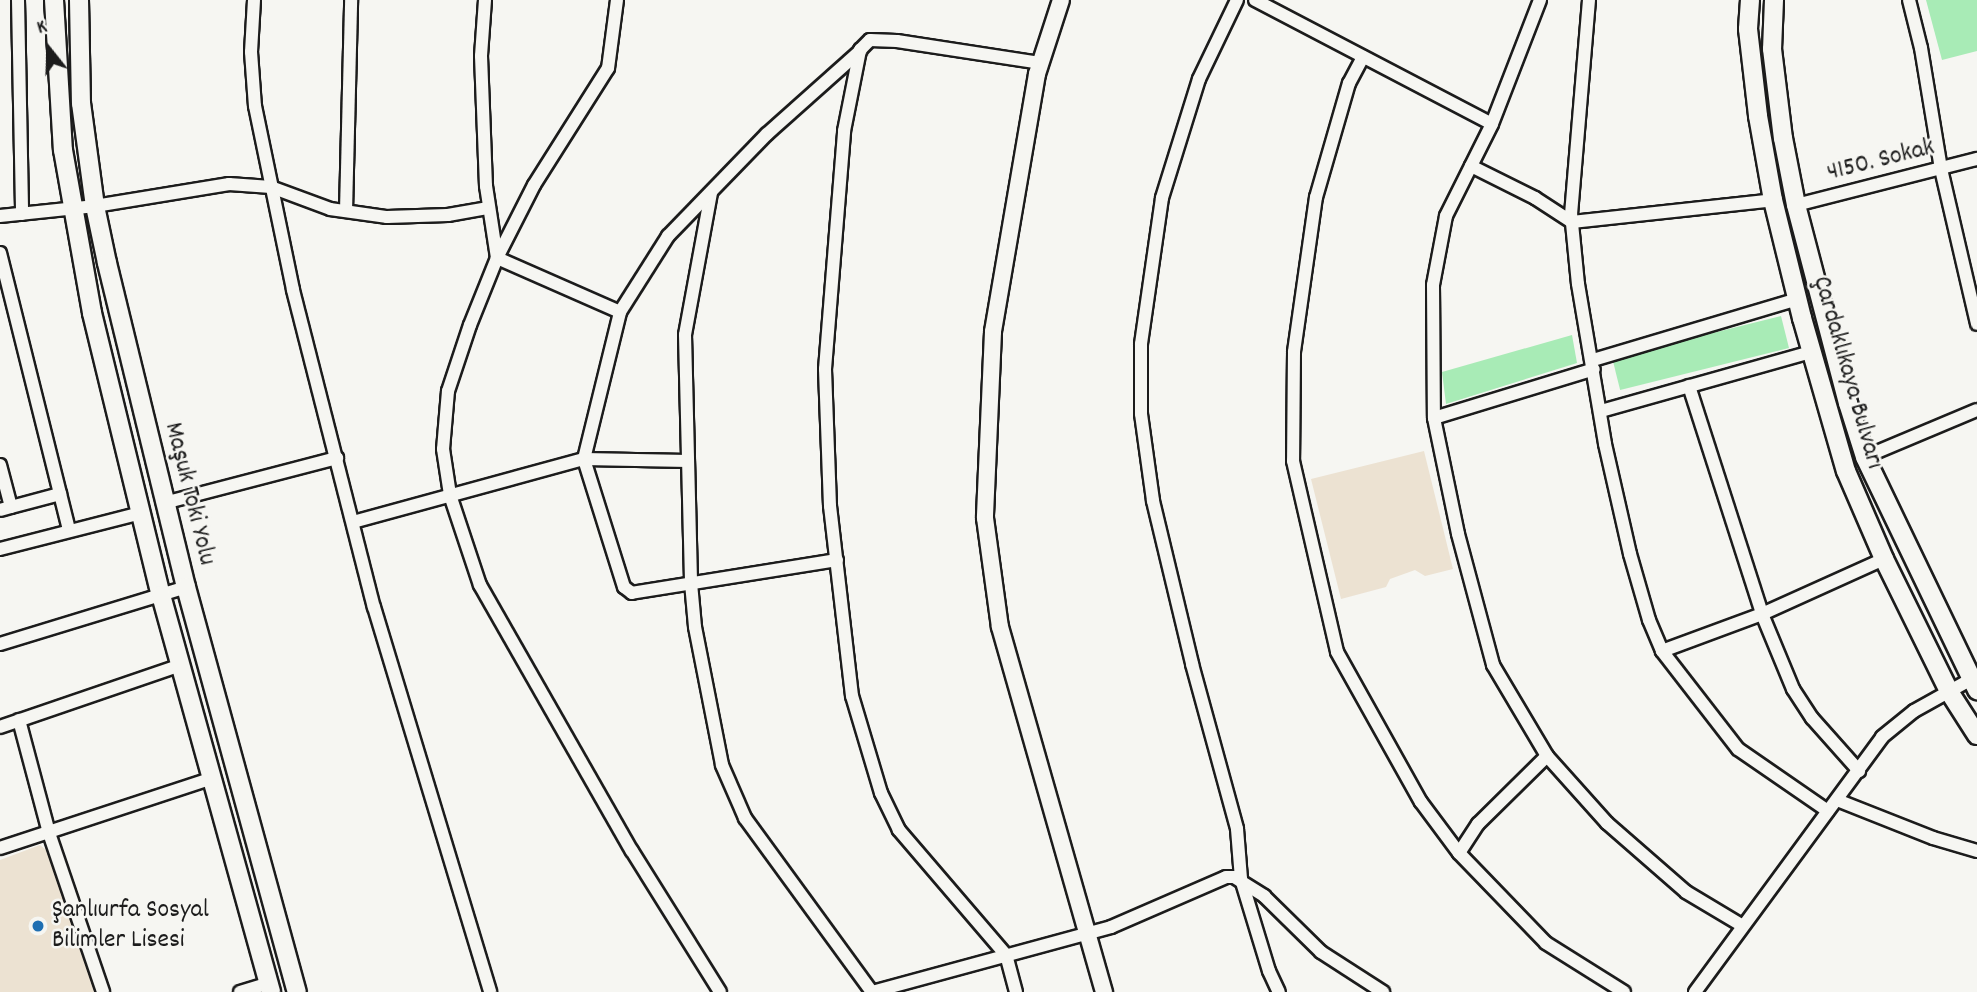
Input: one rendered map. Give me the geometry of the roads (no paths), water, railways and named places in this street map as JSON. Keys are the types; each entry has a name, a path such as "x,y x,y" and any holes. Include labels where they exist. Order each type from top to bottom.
{"main road":[{"path":"54,0 63,150 92,313 161,595 270,988"},
{"name":"Maşuk Toki Yolu","path":"79,0 81,103 94,206 164,503 297,992"},
{"name":"Çardaklıkaya Bulvarı","path":"1750,0 1748,29 1758,116 1773,200 1811,352 1846,471 1884,559 1950,694 1977,735"},
{"name":"Çardaklıkaya Bulvarı","path":"1774,0 1772,49 1783,138 1796,205 1865,457 1975,682"}],"street":[{"path":"18,0 22,214"},
{"path":"254,0 251,52 255,106 271,187 382,633 490,992"},
{"path":"346,211 352,0"},
{"path":"485,0 481,56 488,208 497,258"},
{"path":"617,0 608,68 534,185 497,258 448,391 443,449 450,495 480,585 618,827 720,992"},
{"path":"1061,0 1041,63 993,332 985,518 1000,627 1104,992"},
{"path":"1237,0 1199,79 1162,198 1141,344 1141,414 1153,501 1192,664 1237,829 1241,879 1269,971 1279,992"},
{"path":"1255,0 1492,124"},
{"path":"1540,0 1492,124 1447,216 1433,285 1434,418 1458,534 1493,665 1547,756 1607,823 1676,883 1743,926"},
{"path":"1589,0 1572,222 1578,284 1601,411 1630,554 1649,620 1662,651 1738,749 1828,811"},
{"path":"1909,0 1921,48 1941,169 1977,324"},
{"path":"836,559 632,593 624,587 584,459 620,312 668,236 767,134 870,40 897,41 1041,63"},
{"path":"860,50 844,131 825,369 830,506 852,696 881,793 899,830 1006,955 1016,992"},
{"path":"1363,57 1349,83 1316,197 1294,352 1293,461 1337,652 1421,802 1459,853 1546,943 1624,992"},
{"name":"4150. Sokak","path":"1796,205 1977,159"},
{"path":"1471,166 1535,198 1572,222 1773,200"},
{"path":"0,216 94,206 229,184 271,187 330,209 387,217 448,215 488,208"},
{"path":"711,193 685,335 691,583 695,627 717,740 733,796 745,818 872,992 1111,927 1226,877 1241,879 1264,895 1310,944 1383,992"},
{"path":"0,253 69,530"},
{"path":"497,258 620,312"},
{"path":"1434,418 1797,299"},
{"path":"1601,411 1811,352"},
{"path":"1689,386 1762,614 1793,689 1812,718 1859,771"},
{"path":"1865,457 1977,410"},
{"path":"164,503 337,458"},
{"path":"353,522 584,459 688,461"},
{"path":"0,465 5,508 60,494"},
{"path":"0,549 141,513"},
{"path":"1662,651 1762,614 1884,559"},
{"path":"0,645 186,587"},
{"path":"0,727 181,665"},
{"path":"1695,992 1882,737 1914,711 1975,682"},
{"path":"19,720 49,833 103,992"},
{"path":"1459,853 1478,824 1547,756"},
{"path":"0,848 213,778"},
{"path":"1837,800 1933,838 1977,851"},
{"path":"240,992 270,988"}],"place":[{"name":"Şanlıurfa Sosyal Bilimler Lisesi","path":"38,926"}]}
